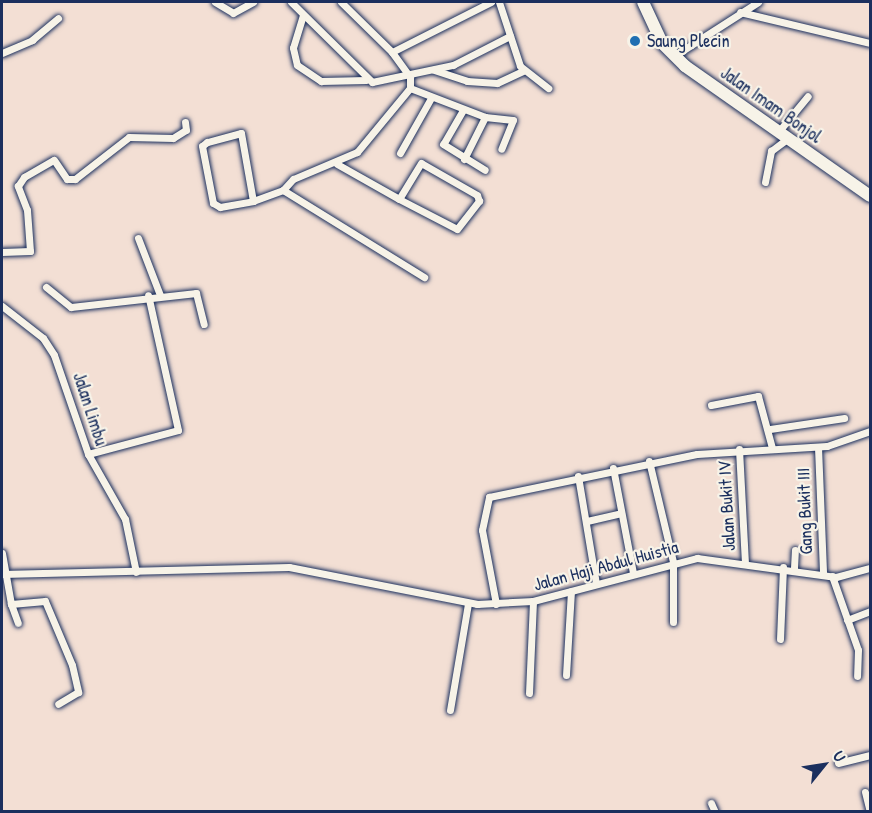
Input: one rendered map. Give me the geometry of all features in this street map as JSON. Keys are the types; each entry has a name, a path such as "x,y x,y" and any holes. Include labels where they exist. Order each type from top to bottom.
{"highway":[{"name":"Jalan Imam Bonjol","path":"643,2 662,43 674,56 728,98 784,134 870,196"}],"street":[{"path":"215,2 232,13 253,2"},
{"path":"291,2 367,80"},
{"path":"253,201 241,134 207,142 202,146 213,202 220,207 253,201 283,190 293,179 337,164 365,145 410,88 408,73 392,52 341,2"},
{"path":"392,52 491,2"},
{"path":"499,2 523,71 548,88"},
{"path":"674,56 758,2"},
{"path":"740,12 870,43"},
{"path":"303,15 293,48 297,65 321,81 367,80 434,69 510,36"},
{"path":"2,53 32,40 58,18"},
{"path":"434,69 467,81 497,83 523,71"},
{"path":"410,88 463,110 485,117 515,122 501,149"},
{"path":"765,182 771,151 808,96"},
{"path":"400,153 431,98"},
{"path":"463,110 442,144 485,170"},
{"path":"464,159 485,117"},
{"path":"2,252 30,251 27,210 18,186 24,177 54,160 67,179 75,179 129,137 173,138 186,129 186,122"},
{"path":"337,164 399,199 457,229 479,201 477,195 421,164 399,199"},
{"path":"283,190 424,277"},
{"path":"138,238 160,295"},
{"path":"46,287 71,307 148,295 199,294 204,324"},
{"path":"88,454 178,430 148,295"},
{"name":"Jalan Limbu","path":"2,306 43,338 54,355 88,454 125,519 135,572"},
{"path":"711,405 758,396 770,429 772,447"},
{"path":"770,429 844,418"},
{"path":"496,604 482,530 489,497 650,461 739,449 818,447 870,431"},
{"name":"Gang Bukit III","path":"818,447 823,574"},
{"name":"Jalan Bukit IV","path":"739,449 744,562"},
{"path":"650,461 673,562 673,622"},
{"path":"613,468 633,573"},
{"path":"578,476 587,521 585,538 596,584"},
{"path":"587,521 621,513"},
{"path":"794,568 795,550"},
{"path":"2,553 4,574 18,623"},
{"name":"Jalan Haji Abdul Huistia","path":"4,574 289,567 349,577 468,603 496,604 533,601 673,562 744,562 794,568 832,576 870,568"},
{"path":"780,639 783,567"},
{"path":"832,576 858,650 857,676"},
{"path":"566,675 571,591"},
{"path":"12,604 43,599 47,604 79,687 57,704"},
{"path":"529,693 533,601"},
{"path":"450,710 468,603"},
{"path":"847,620 870,611"},
{"path":"838,763 853,755 870,756"},
{"path":"865,792 870,812"},
{"path":"711,803 715,812"}],"place":[{"name":"Saung Plecin","path":"635,41"}]}
